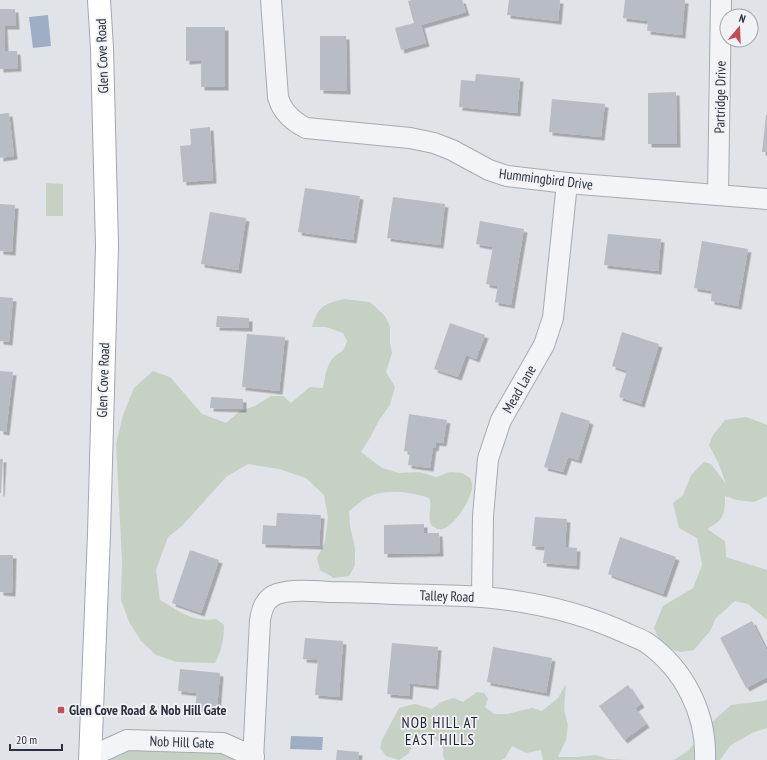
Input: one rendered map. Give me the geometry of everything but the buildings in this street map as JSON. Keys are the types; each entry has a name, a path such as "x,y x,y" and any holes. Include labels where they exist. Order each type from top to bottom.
{"main road":[{"name":"Glen Cove Road","path":"93,759 107,246 102,48 99,0"}],"street":[{"name":"Hummingbird Drive","path":"271,0 278,97 284,111 296,123 306,128 410,138 434,143 448,148 498,174 507,176 566,183 767,199"},
{"name":"Partridge Drive","path":"718,195 721,0"},
{"name":"Mead Lane","path":"482,597 483,516 488,459 501,420 544,345 553,318 566,183"},
{"name":"Talley Road","path":"252,759 260,620 262,608 268,600 283,592 317,591 482,597 522,603 582,616 614,627 646,642 661,654 676,670 695,702 700,717 704,735 705,760"},
{"name":"Nob Hill Gate","path":"93,759 127,740 223,743 252,759"}],"green space":[{"path":"46,183 63,184 63,216 46,216"},
{"path":"344,299 370,302 385,316 390,326 390,343 392,353 386,372 395,387 390,405 378,422 361,452 382,468 399,473 419,472 436,477 450,472 462,473 470,478 472,482 471,492 466,505 452,523 447,527 439,529 431,525 429,498 416,494 394,492 379,493 370,496 349,511 350,526 355,548 355,565 349,576 334,578 320,570 317,558 325,542 328,517 324,495 306,478 279,469 248,464 226,477 182,526 168,537 156,570 160,600 193,618 208,620 216,619 224,625 222,644 215,663 177,662 156,655 141,641 129,622 121,600 122,561 116,444 123,415 134,388 153,371 170,377 202,414 226,423 240,411 255,406 271,396 283,396 291,403 310,387 323,388 329,365 333,358 344,349 347,341 343,333 326,327 312,327 319,310 331,303"},
{"path":"746,417 767,425 767,496 754,502 737,500 725,496 725,507 722,516 717,523 707,529 725,541 726,557 767,570 767,620 748,604 735,601 716,618 710,631 694,650 680,652 663,647 654,628 663,606 693,588 702,565 697,538 679,528 673,503 683,495 691,475 704,462 711,464 726,484 718,462 709,445 713,435 725,420"},
{"path":"566,684 564,710 568,725 566,740 558,757 596,755 609,759 628,760 543,760 541,750 526,753 512,746 505,758 501,760 445,760 443,756 443,748 438,741 427,733 419,734 408,754 399,760 386,756 380,748 382,740 399,708 415,704 432,709 441,702 454,698 463,702 477,692 484,693 488,699 485,707 494,714 507,714 532,708 542,711 558,698"},
{"path":"767,699 767,728 752,733 731,745 720,760 674,760 688,751 712,722 731,705 763,701"},
{"path":"127,740 223,743 248,760 98,760"}],"water":[{"path":"48,15 51,46 33,48 29,17"},
{"path":"291,736 323,737 322,750 290,749"}],"place":[{"name":"Glen Cove Road & Nob Hill Gate","path":"61,710"}],"district":[{"name":"NOB HILL AT EAST HILLS","path":"440,730"}]}
